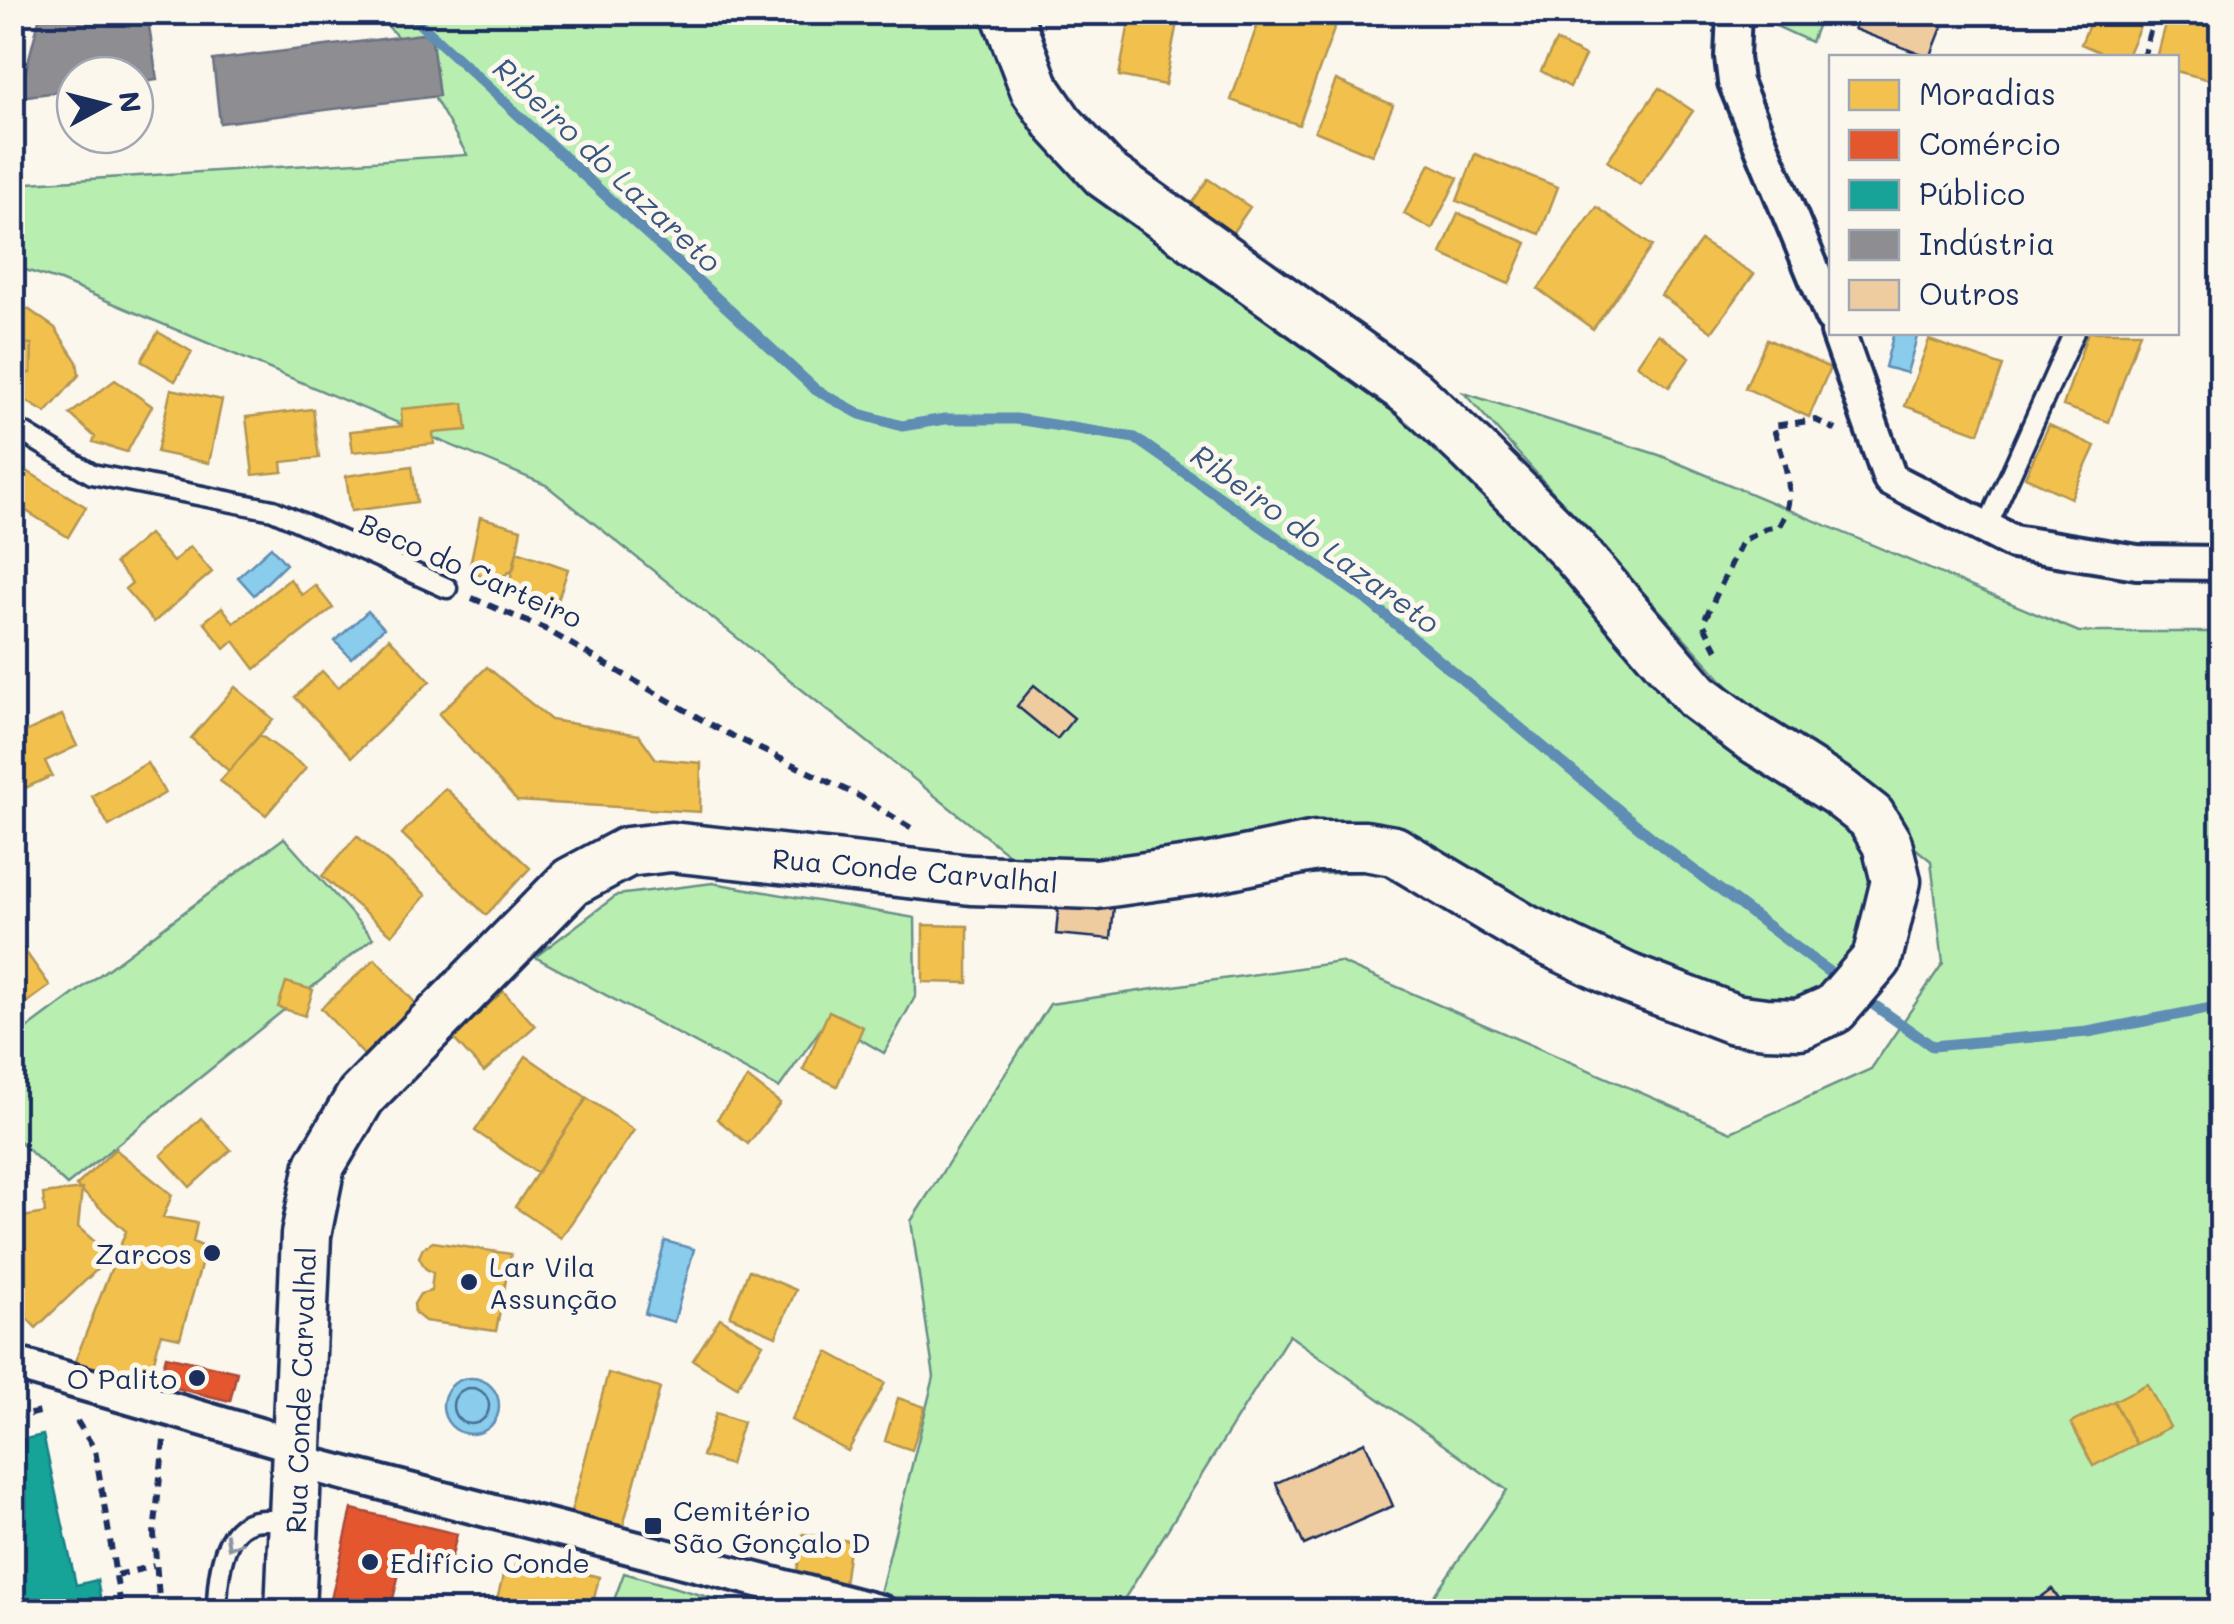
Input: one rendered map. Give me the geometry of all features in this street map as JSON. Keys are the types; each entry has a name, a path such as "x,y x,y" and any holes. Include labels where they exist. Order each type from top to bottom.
{"main road":[{"name":"Rua Conde Carvalhal","path":"290,1612 306,1235 320,1165 360,1096 571,882 626,852 671,847 972,880 1096,884 1211,868 1316,846 1364,846 1394,851 1526,930 1593,962 1734,1019 1800,1024 1834,1009 1876,959 1896,880 1887,844 1870,817 1697,696 1571,548 1474,450 1384,373 1093,163 1035,89 1006,12"}],"street":[{"path":"1734,12 1735,82 1829,310"},
{"path":"1839,335 1890,478 2012,542 2137,562 2222,563"},
{"path":"12,1363 297,1453 880,1612"}],"lane":[{"path":"1986,528 2073,335"},
{"name":"Beco do Carteiro","path":"12,426 92,474 273,510 448,588"},
{"path":"217,1612 222,1562 235,1533 246,1523 294,1522"}],"path":[{"path":"2143,55 2156,12"},
{"path":"1719,654 1703,623 1742,541 1780,526 1790,510 1790,481 1774,426 1816,420 1846,435"},
{"name":"Beco do Carteiro","path":"448,588 547,630 718,729 858,796 922,834"},
{"path":"12,1418 56,1408"},
{"path":"160,1612 154,1534 167,1409"},
{"path":"69,1416 82,1423 96,1450 122,1612"},
{"path":"116,1575 154,1566"}],"green space":[{"path":"1771,12 1822,13 1811,42 1767,22"},
{"path":"376,13 1006,13 1035,89 1357,352 1615,599 1871,817 1887,926 1800,1024 1425,870 1044,883 546,485 60,281 13,266 13,184 467,155 403,43"},
{"path":"1464,393 1659,455 2079,632 2221,632 2221,1611 1962,1612 1954,1602 1948,1612 1423,1611 1507,1490 1289,1335 1123,1601 879,1597 934,1377 911,1221 1050,1004 1340,962 1731,1132 1871,1069 1943,963 1931,861 1760,722"},
{"path":"284,838 373,938 67,1185 13,1136 12,1040"},
{"path":"713,883 915,918 916,995 884,1053 827,1020 779,1088 535,957 617,895"},
{"path":"624,1573 757,1611 610,1611"}],"water":[{"path":"1893,335 1917,335 1907,373 1885,367"},
{"path":"271,547 286,564 254,595 238,577"},
{"path":"368,611 384,628 351,658 335,641"},
{"path":"665,1241 694,1249 674,1322 645,1314"},
{"path":"471,1378 491,1386 499,1406 491,1426 471,1434 451,1426 443,1406 451,1386"}],"building: Moradias":[{"path":"1131,12 1179,12 1165,85 1119,76"},
{"path":"1262,12 1340,13 1299,125 1231,100"},
{"path":"2094,12 2146,12 2127,55 2106,55 2081,44"},
{"path":"2169,12 2203,12 2222,18 2222,38 2210,80 2179,72 2179,55 2158,55"},
{"path":"1556,41 1585,56 1570,87 1541,71"},
{"path":"1336,80 1393,105 1372,155 1315,131"},
{"path":"1659,88 1693,111 1640,185 1607,161"},
{"path":"1475,154 1558,187 1540,234 1457,201"},
{"path":"1430,164 1458,178 1432,229 1404,214"},
{"path":"1208,179 1250,207 1229,238 1187,210"},
{"path":"1597,207 1652,246 1593,329 1538,289"},
{"path":"1458,213 1527,243 1509,284 1441,254"},
{"path":"1701,241 1754,274 1712,332 1661,295"},
{"path":"12,308 28,309 55,328 77,362 79,375 46,413 23,399 23,373 31,373 32,344 12,343"},
{"path":"158,332 192,352 175,381 141,361"},
{"path":"1658,334 1690,357 1669,387 1637,365"},
{"path":"2087,335 2139,335 2109,422 2063,406"},
{"path":"1767,339 1830,368 1809,417 1745,388"},
{"path":"1929,340 2003,366 1979,433 1905,406"},
{"path":"12,343 32,344 31,373 23,373 23,399 12,390"},
{"path":"115,380 152,406 127,452 93,442 95,437 70,414"},
{"path":"171,389 222,400 209,463 157,452"},
{"path":"464,403 467,430 433,433 434,444 353,452 350,431 402,426 401,409"},
{"path":"313,409 319,458 282,462 283,472 253,475 246,417"},
{"path":"2049,425 2095,446 2071,498 2025,477"},
{"path":"2222,448 2222,501 2213,499"},
{"path":"12,462 86,507 68,537 12,502"},
{"path":"412,466 417,502 351,511 346,476"},
{"path":"480,517 521,529 514,568 496,582 469,570"},
{"path":"149,534 173,562 190,546 212,572 154,622 125,589 132,583 115,563"},
{"path":"517,551 568,569 554,612 509,585"},
{"path":"290,579 302,595 315,585 333,608 255,669 234,641 225,649 204,622 222,607 234,623"},
{"path":"389,638 430,681 352,757 295,697 322,671 338,688"},
{"path":"487,667 551,720 639,735 656,759 701,763 700,812 517,801 439,714"},
{"path":"235,687 273,719 229,771 191,738"},
{"path":"62,715 77,746 45,761 52,776 12,794 12,738"},
{"path":"260,735 306,768 266,815 220,781"},
{"path":"147,763 165,793 109,826 92,796"},
{"path":"445,788 530,868 486,915 402,834"},
{"path":"357,836 426,895 392,935 322,876"},
{"path":"923,925 968,926 968,983 923,982"},
{"path":"23,948 50,986 12,1013 12,956"},
{"path":"375,959 418,1006 364,1055 321,1008"},
{"path":"286,982 313,990 305,1016 278,1007"},
{"path":"503,991 535,1026 484,1072 453,1038"},
{"path":"829,1011 863,1027 837,1086 803,1070"},
{"path":"526,1056 587,1098 537,1173 475,1131"},
{"path":"748,1078 780,1103 748,1144 717,1119"},
{"path":"587,1098 634,1130 561,1238 515,1207"},
{"path":"201,1118 231,1150 190,1187 161,1155"},
{"path":"115,1149 172,1195 163,1217 197,1223 193,1242 206,1248 180,1338 161,1334 149,1380 74,1364 126,1231 76,1186"},
{"path":"82,1189 78,1227 111,1256 36,1328 12,1302 12,1219 45,1213 43,1194"},
{"name":"Lar Vila Assunção","path":"433,1242 511,1254 496,1331 425,1321 415,1313 414,1304 420,1294 431,1291 433,1273 419,1257 423,1248"},
{"path":"749,1270 796,1290 776,1336 730,1316"},
{"path":"720,1318 763,1344 737,1387 693,1360"},
{"path":"828,1352 885,1383 848,1451 791,1420"},
{"path":"608,1373 660,1388 622,1530 570,1516"},
{"path":"2147,1384 2170,1427 2136,1444 2114,1401"},
{"path":"898,1398 925,1407 912,1450 885,1441"},
{"path":"2114,1401 2136,1444 2093,1466 2071,1423"},
{"path":"716,1413 743,1422 730,1465 702,1456"},
{"path":"803,1534 850,1541 844,1584 796,1577"},
{"name":"Edifício Conde","path":"518,1556 599,1577 591,1612 494,1612 504,1572 514,1575"}],"building: Comércio":[{"path":"166,1356 237,1372 230,1401 159,1384"},
{"name":"Edifício Conde","path":"352,1509 457,1534 449,1568 403,1556 390,1612 328,1612"}],"building: Público":[{"path":"43,1435 76,1585 97,1580 103,1612 12,1612 12,1442"}],"building: Indústria":[{"path":"41,12 147,12 153,55 55,55 55,92 19,97"},
{"path":"431,33 439,96 220,123 213,60"}],"building: Outros":[{"path":"1860,12 1948,12 1931,55 1854,29"},
{"path":"1034,685 1074,718 1057,739 1017,706"},
{"path":"1059,901 1114,906 1111,939 1056,934"},
{"path":"1365,1442 1393,1506 1304,1545 1276,1483"},
{"path":"2052,1589 2067,1610 2021,1612"}],"waterway":[{"name":"Ribeiro do Lazareto","path":"407,12 816,390 860,414 902,426 945,419 1016,419 1135,438 1367,600 1663,847 1841,981"},
{"name":"Ribeiro do Lazareto","path":"1860,995 1932,1046 2088,1032 2222,1006"}],"place":[{"name":"Zarcos","path":"212,1253"},
{"name":"Lar Vila Assunção","path":"469,1282"},
{"name":"O Palito","path":"197,1378"},
{"name":"Cemitério São Gonçalo D","path":"653,1526"},
{"name":"Edifício Conde","path":"370,1562"}]}
